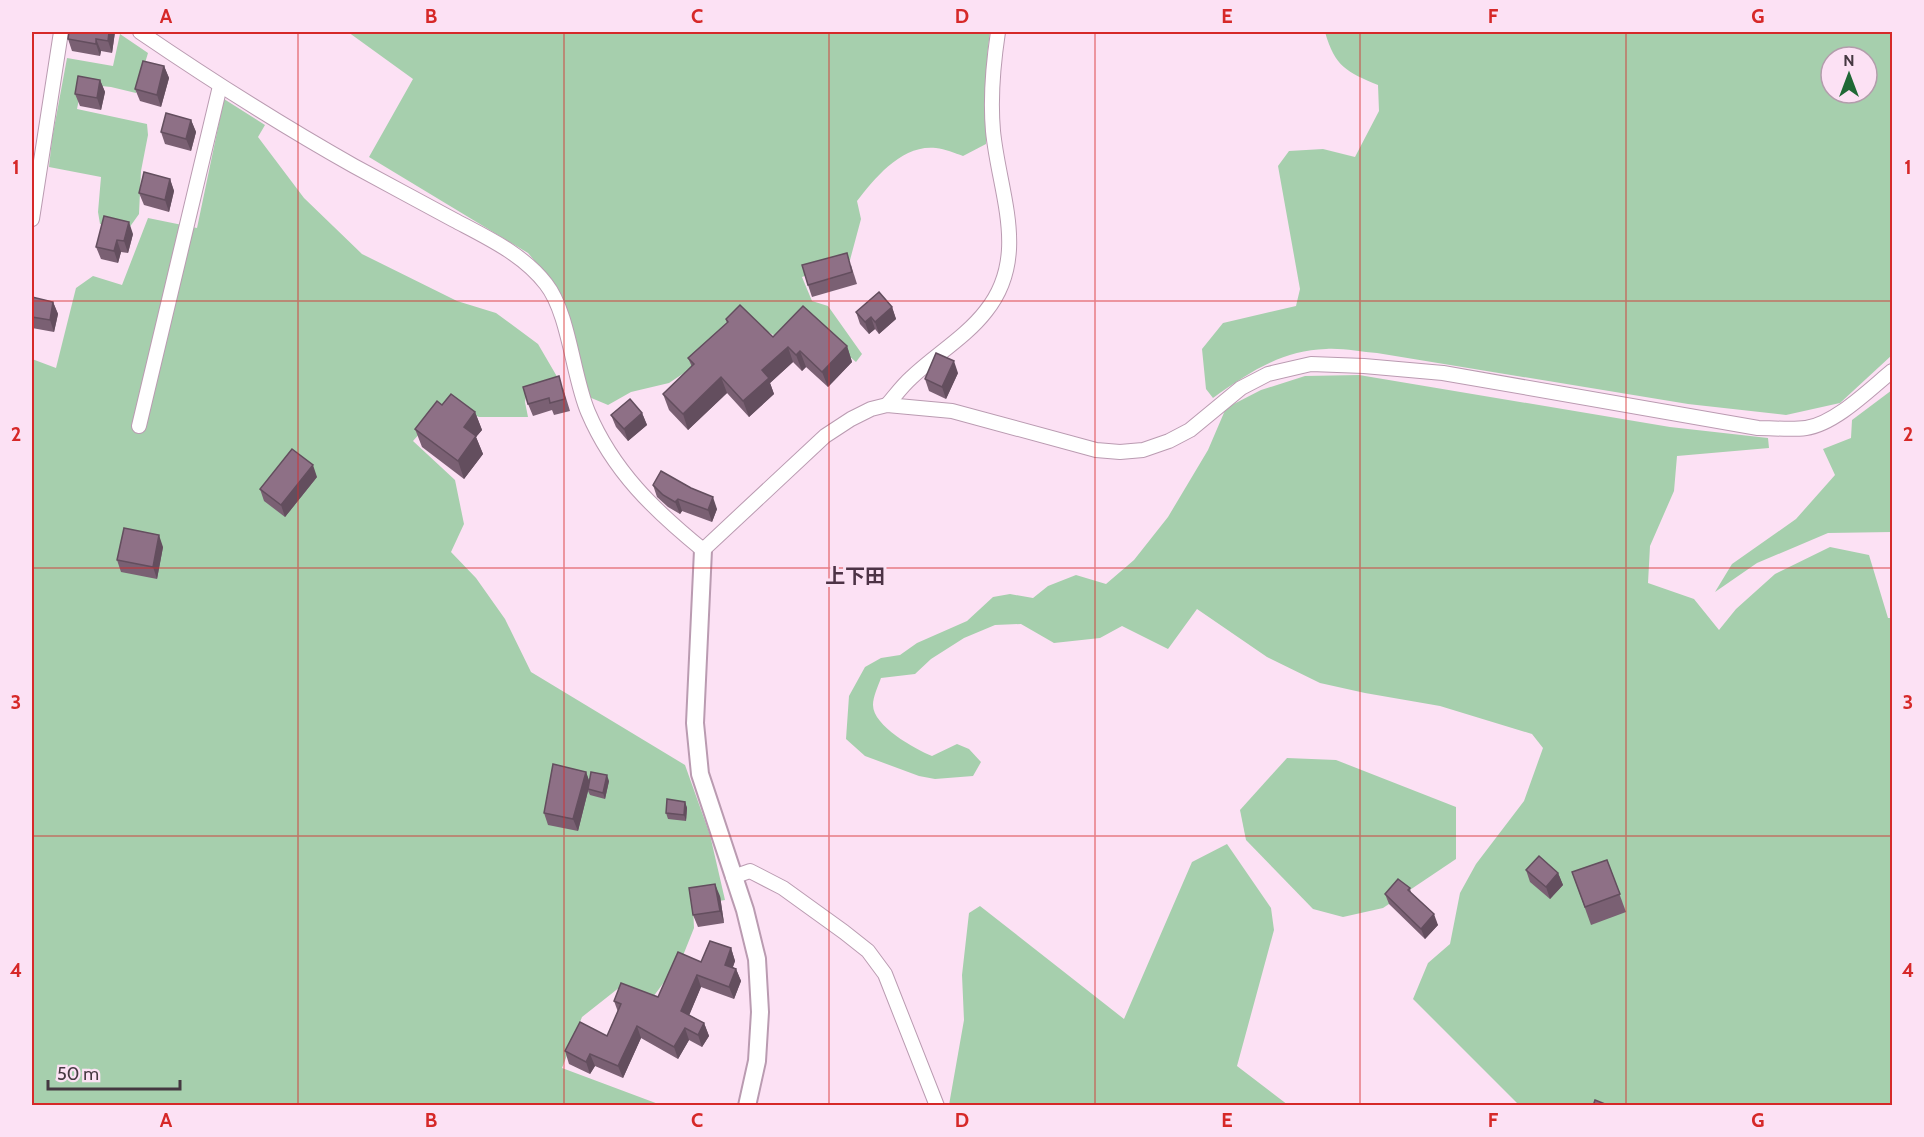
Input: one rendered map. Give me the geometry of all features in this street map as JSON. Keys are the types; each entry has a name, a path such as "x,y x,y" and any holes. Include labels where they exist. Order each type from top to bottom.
{"street":[{"path":"32,219 60,32"},
{"path":"140,32 220,86 353,165 490,239 526,263 547,285 558,304 588,412 605,444 627,478 662,516 703,550"},
{"path":"887,405 910,378 986,312 1001,289 1007,269 1010,246 1009,222 995,142 991,98 998,32"},
{"path":"139,426 220,86"},
{"path":"747,1106 757,1061 760,1012 757,959 747,920 700,774 696,733 703,550 825,436 851,419 871,409 887,405 952,411 1096,450 1120,452 1143,450 1169,441 1190,430 1241,388 1268,374 1311,364 1364,366 1443,374 1758,428 1806,428 1822,423 1845,408 1893,370"},
{"path":"733,877 750,871 783,888 868,951 885,974 937,1106"}],"green space":[{"path":"348,32 990,32 987,56 986,144 963,156 950,151 924,148 912,151 890,164 857,201 861,219 850,260 802,277 812,301 828,306 862,354 856,362 809,321 783,341 743,316 690,369 669,383 631,392 608,405 589,397 567,312 554,284 528,253 369,157 413,79"},
{"path":"1325,32 1892,32 1892,355 1840,403 1786,415 1688,404 1377,353 1332,349 1310,350 1280,358 1239,380 1213,398 1206,389 1202,349 1223,323 1296,306 1300,289 1278,166 1289,151 1323,149 1355,157 1379,111 1378,85 1350,72 1333,53"},
{"path":"120,34 148,53 136,93 111,87 82,84 77,109 147,124 148,135 141,171 139,214 129,228 100,224 98,212 101,177 49,167 67,58 113,66"},
{"path":"224,99 265,125 258,137 304,198 362,254 457,301 496,313 538,344 559,380 526,396 528,417 479,417 447,403 413,441 455,480 464,524 451,552 476,578 505,619 531,672 685,765 710,835 725,900 693,905 694,928 682,958 653,997 620,987 582,1017 562,1068 661,1105 32,1105 32,359 56,368 76,288 93,276 122,285 148,218 197,228"},
{"path":"1359,375 1670,427 1768,438 1769,448 1677,456 1674,491 1650,546 1648,583 1694,599 1719,630 1736,609 1775,574 1830,547 1869,555 1888,618 1892,618 1892,1105 1519,1105 1413,999 1428,963 1450,944 1460,893 1476,864 1524,801 1543,748 1532,734 1440,706 1320,683 1267,657 1197,609 1168,649 1122,626 1100,638 1054,643 1021,624 995,625 964,638 931,659 915,674 881,678 873,705 875,713 887,729 932,756 957,744 969,749 981,762 973,776 935,779 919,776 865,756 846,739 849,696 865,667 881,658 900,655 917,643 967,621 993,597 1010,594 1033,598 1048,586 1076,575 1106,584 1134,560 1168,517 1208,450 1226,408 1261,390 1305,376"},
{"path":"1892,390 1892,532 1828,533 1757,563 1715,592 1732,564 1796,519 1835,475 1823,449 1851,438 1852,420"},
{"path":"1287,758 1336,760 1456,807 1456,859 1383,908 1343,917 1313,909 1246,840 1240,810"},
{"path":"1227,844 1271,908 1274,930 1237,1066 1288,1105 949,1105 964,1020 962,975 969,913 980,906 1124,1019 1192,862"}],"building":[{"path":"69,32 109,32 108,41 96,39 96,44 68,39"},
{"path":"143,61 164,66 157,95 135,89"},
{"path":"78,76 100,80 97,98 75,94"},
{"path":"166,113 191,120 186,139 161,132"},
{"path":"144,172 170,179 165,200 139,193"},
{"path":"104,216 129,222 124,241 117,240 114,251 96,247"},
{"path":"847,253 852,272 808,285 802,265"},
{"path":"879,292 892,307 875,322 871,317 865,322 856,312"},
{"path":"32,297 53,302 50,320 32,317"},
{"path":"740,305 773,337 803,306 847,346 822,372 800,351 796,355 788,347 762,370 769,378 743,401 721,377 683,414 663,394 694,364 688,358 728,322 726,319"},
{"path":"936,353 954,361 942,387 925,379"},
{"path":"559,376 565,399 550,403 549,398 528,404 523,387"},
{"path":"451,394 475,412 464,427 476,436 458,461 415,429 437,401 442,405"},
{"path":"630,399 642,413 624,429 611,415"},
{"path":"292,449 313,465 281,505 260,489"},
{"path":"661,471 713,497 708,510 678,499 675,502 663,495 653,485"},
{"path":"124,528 159,535 153,567 117,560"},
{"path":"553,764 586,772 573,819 544,813"},
{"path":"591,772 607,775 603,793 588,789"},
{"path":"667,799 685,802 684,815 666,813"},
{"path":"1539,856 1558,873 1546,887 1526,870"},
{"path":"1607,860 1620,894 1585,907 1572,872"},
{"path":"1398,879 1410,888 1408,890 1434,914 1421,929 1385,894"},
{"path":"715,884 720,911 693,915 689,888"},
{"path":"710,941 731,948 725,965 736,969 729,987 697,975 681,1011 704,1023 698,1035 685,1028 674,1047 637,1026 618,1066 590,1054 586,1062 565,1051 580,1022 607,1036 621,1004 614,1001 621,983 658,997 678,952 701,962"},
{"path":"1595,1100 1610,1106 1593,1106"}],"district":[{"name":"上下田","path":"855,576"}]}
